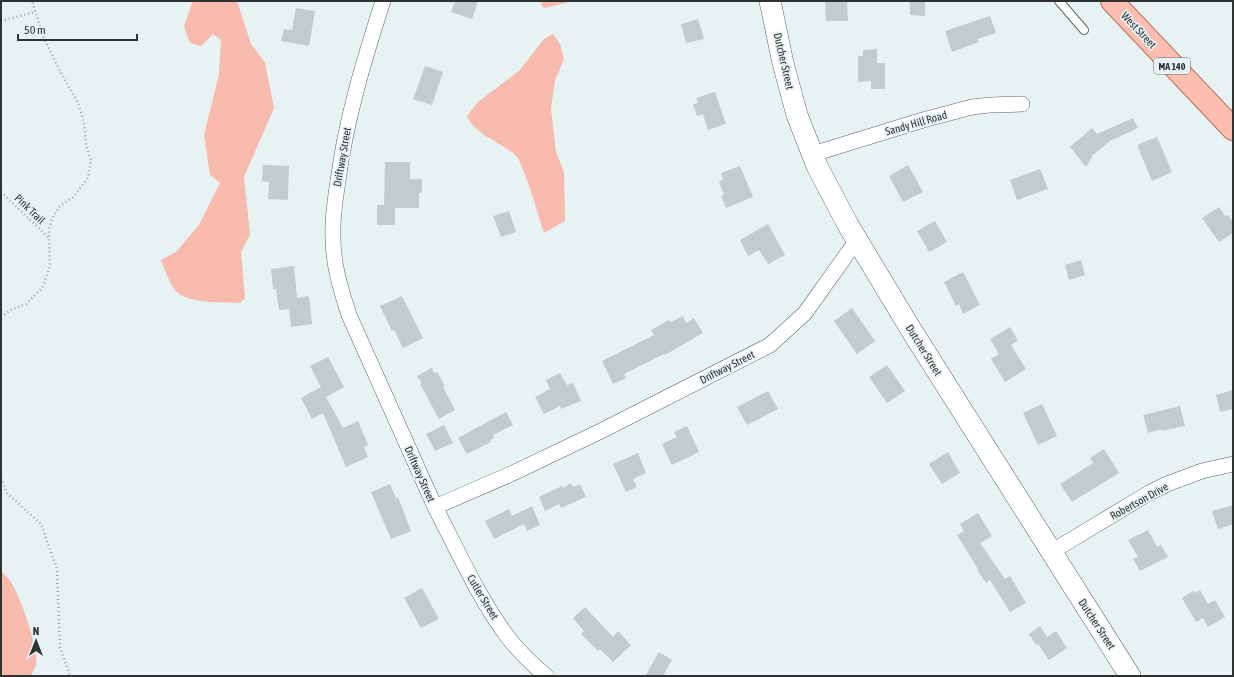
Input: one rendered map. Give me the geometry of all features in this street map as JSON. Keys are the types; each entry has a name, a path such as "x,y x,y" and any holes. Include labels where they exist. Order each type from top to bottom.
{"main road":[{"name":"West Street","path":"1112,1 1233,129"}],"street":[{"name":"Driftway Street","path":"383,1 353,102 343,147 334,210 334,253 340,287 349,315 436,507 511,474 592,435 770,345 805,313 857,240"},
{"name":"Dutcher Street","path":"770,1 783,63 797,115 827,186 857,240 910,328 1130,676"},
{"name":"Sandy Hill Road","path":"813,154 922,120 972,107 1022,104"},
{"name":"Robertson Drive","path":"1051,552 1149,493 1202,471 1233,464"},
{"name":"Cutler Street","path":"436,507 481,597 508,637 530,662 546,676"}],"lane":[{"path":"1059,1 1084,30"}],"path":[{"path":"1,317 11,310 26,304 42,288 50,266 49,238 52,218 60,206 73,197 88,178 91,160 86,145 84,122 78,102 62,75 43,36 32,1"},
{"path":"1,21 35,12"},
{"name":"Pink Trail","path":"1,192 49,238"},
{"path":"1,478 8,493 41,524 57,569 60,647 70,676"}],"shaded area":[{"path":"193,1 237,1 251,44 265,63 274,108 244,177 250,235 241,252 245,298 240,303 206,302 182,295 176,291 171,284 161,260 176,252 199,225 220,183 210,175 204,135 219,74 221,40 213,34 201,46 190,43 184,26"},
{"path":"541,1 573,1 545,8 542,6"},
{"path":"553,34 560,44 564,59 555,80 551,109 556,152 564,172 565,221 544,233 520,161 511,152 476,129 467,116 478,102 519,71 544,39"},
{"path":"1,571 15,589 32,635 35,647 36,665 31,676 1,676"}],"building":[{"path":"455,1 478,1 472,19 451,12"},
{"path":"825,1 847,1 848,21 826,21"},
{"path":"910,1 925,1 925,16 910,15"},
{"path":"296,8 315,11 309,46 281,41 284,29 292,30"},
{"path":"990,16 996,33 977,39 979,42 952,52 945,31"},
{"path":"698,19 704,39 686,43 681,24"},
{"path":"877,49 877,63 885,63 885,89 871,89 871,81 858,82 858,56 863,56 863,50"},
{"path":"425,66 443,72 432,105 413,99"},
{"path":"715,92 726,124 708,130 703,114 697,116 693,104 698,103 696,98"},
{"path":"1133,118 1138,128 1110,141 1093,155 1086,167 1070,147 1092,128 1097,134"},
{"path":"1157,137 1172,172 1152,181 1137,145"},
{"path":"385,162 410,162 410,179 422,179 422,193 419,193 419,208 395,208 395,225 377,225 377,205 384,205"},
{"path":"263,165 289,166 288,200 268,199 269,182 262,181"},
{"path":"908,165 923,192 903,202 889,176"},
{"path":"740,166 753,197 726,208 721,196 724,195 719,182 723,180 721,173"},
{"path":"1040,169 1048,189 1017,200 1010,180"},
{"path":"1219,207 1225,216 1228,215 1233,222 1233,233 1219,242 1202,218"},
{"path":"509,211 516,232 501,237 493,216"},
{"path":"935,221 947,242 929,252 917,231"},
{"path":"768,224 785,255 768,264 759,250 748,256 740,240"},
{"path":"1081,260 1085,275 1069,280 1065,265"},
{"path":"294,266 297,298 309,296 312,324 291,327 289,309 279,310 276,289 273,289 271,269"},
{"path":"963,272 980,305 963,314 959,304 956,306 944,282"},
{"path":"402,296 423,338 403,348 394,330 392,331 380,306"},
{"path":"852,308 875,341 857,354 834,321"},
{"path":"683,316 686,323 694,318 703,333 665,355 664,354 624,374 626,378 613,384 602,361 654,335 651,330 669,320 671,322"},
{"path":"1010,327 1018,341 1011,345 1026,369 1005,382 991,359 999,354 990,339"},
{"path":"328,357 344,387 326,397 343,428 358,421 368,445 364,447 368,457 346,467 323,413 312,419 301,398 321,387 310,366"},
{"path":"887,365 905,391 887,403 869,377"},
{"path":"432,368 434,373 437,372 445,386 443,387 455,410 439,419 420,384 422,383 417,376"},
{"path":"560,373 567,385 573,383 581,401 561,409 560,406 544,414 535,397 550,389 546,380"},
{"path":"1233,390 1233,409 1220,412 1216,395"},
{"path":"768,391 778,409 747,425 737,407"},
{"path":"1042,404 1057,436 1038,445 1023,413"},
{"path":"1180,406 1185,426 1162,431 1162,429 1148,433 1143,415"},
{"path":"506,412 513,425 493,435 494,438 490,440 491,442 467,454 458,438"},
{"path":"444,425 453,443 435,451 426,434"},
{"path":"687,426 699,452 672,465 662,444 677,437 674,432"},
{"path":"1104,449 1119,473 1072,502 1060,484 1093,463 1090,458"},
{"path":"948,452 960,473 942,484 929,464"},
{"path":"638,453 646,473 633,479 637,487 626,492 613,464"},
{"path":"571,483 573,487 580,484 586,497 561,508 559,504 545,511 539,497 562,486 563,488"},
{"path":"390,484 396,498 398,497 411,531 391,539 371,492"},
{"path":"1233,505 1233,524 1218,529 1212,511"},
{"path":"532,506 540,525 527,531 524,524 494,539 485,521 509,509 512,516"},
{"path":"978,513 992,536 980,543 1005,579 1010,576 1026,603 1010,612 990,580 986,583 977,570 978,569 957,535 964,531 960,524"},
{"path":"1148,530 1157,547 1161,545 1168,557 1140,571 1133,559 1138,557 1128,540"},
{"path":"422,588 439,619 421,628 404,598"},
{"path":"1200,590 1208,604 1215,600 1225,617 1208,627 1203,618 1196,622 1182,598 1193,591 1194,593"},
{"path":"585,607 613,637 618,631 631,645 613,662 600,649 598,651 581,634 584,631 573,618"},
{"path":"1040,626 1047,637 1056,631 1067,648 1049,660 1029,634"},
{"path":"659,652 672,660 663,676 645,676"}]}
